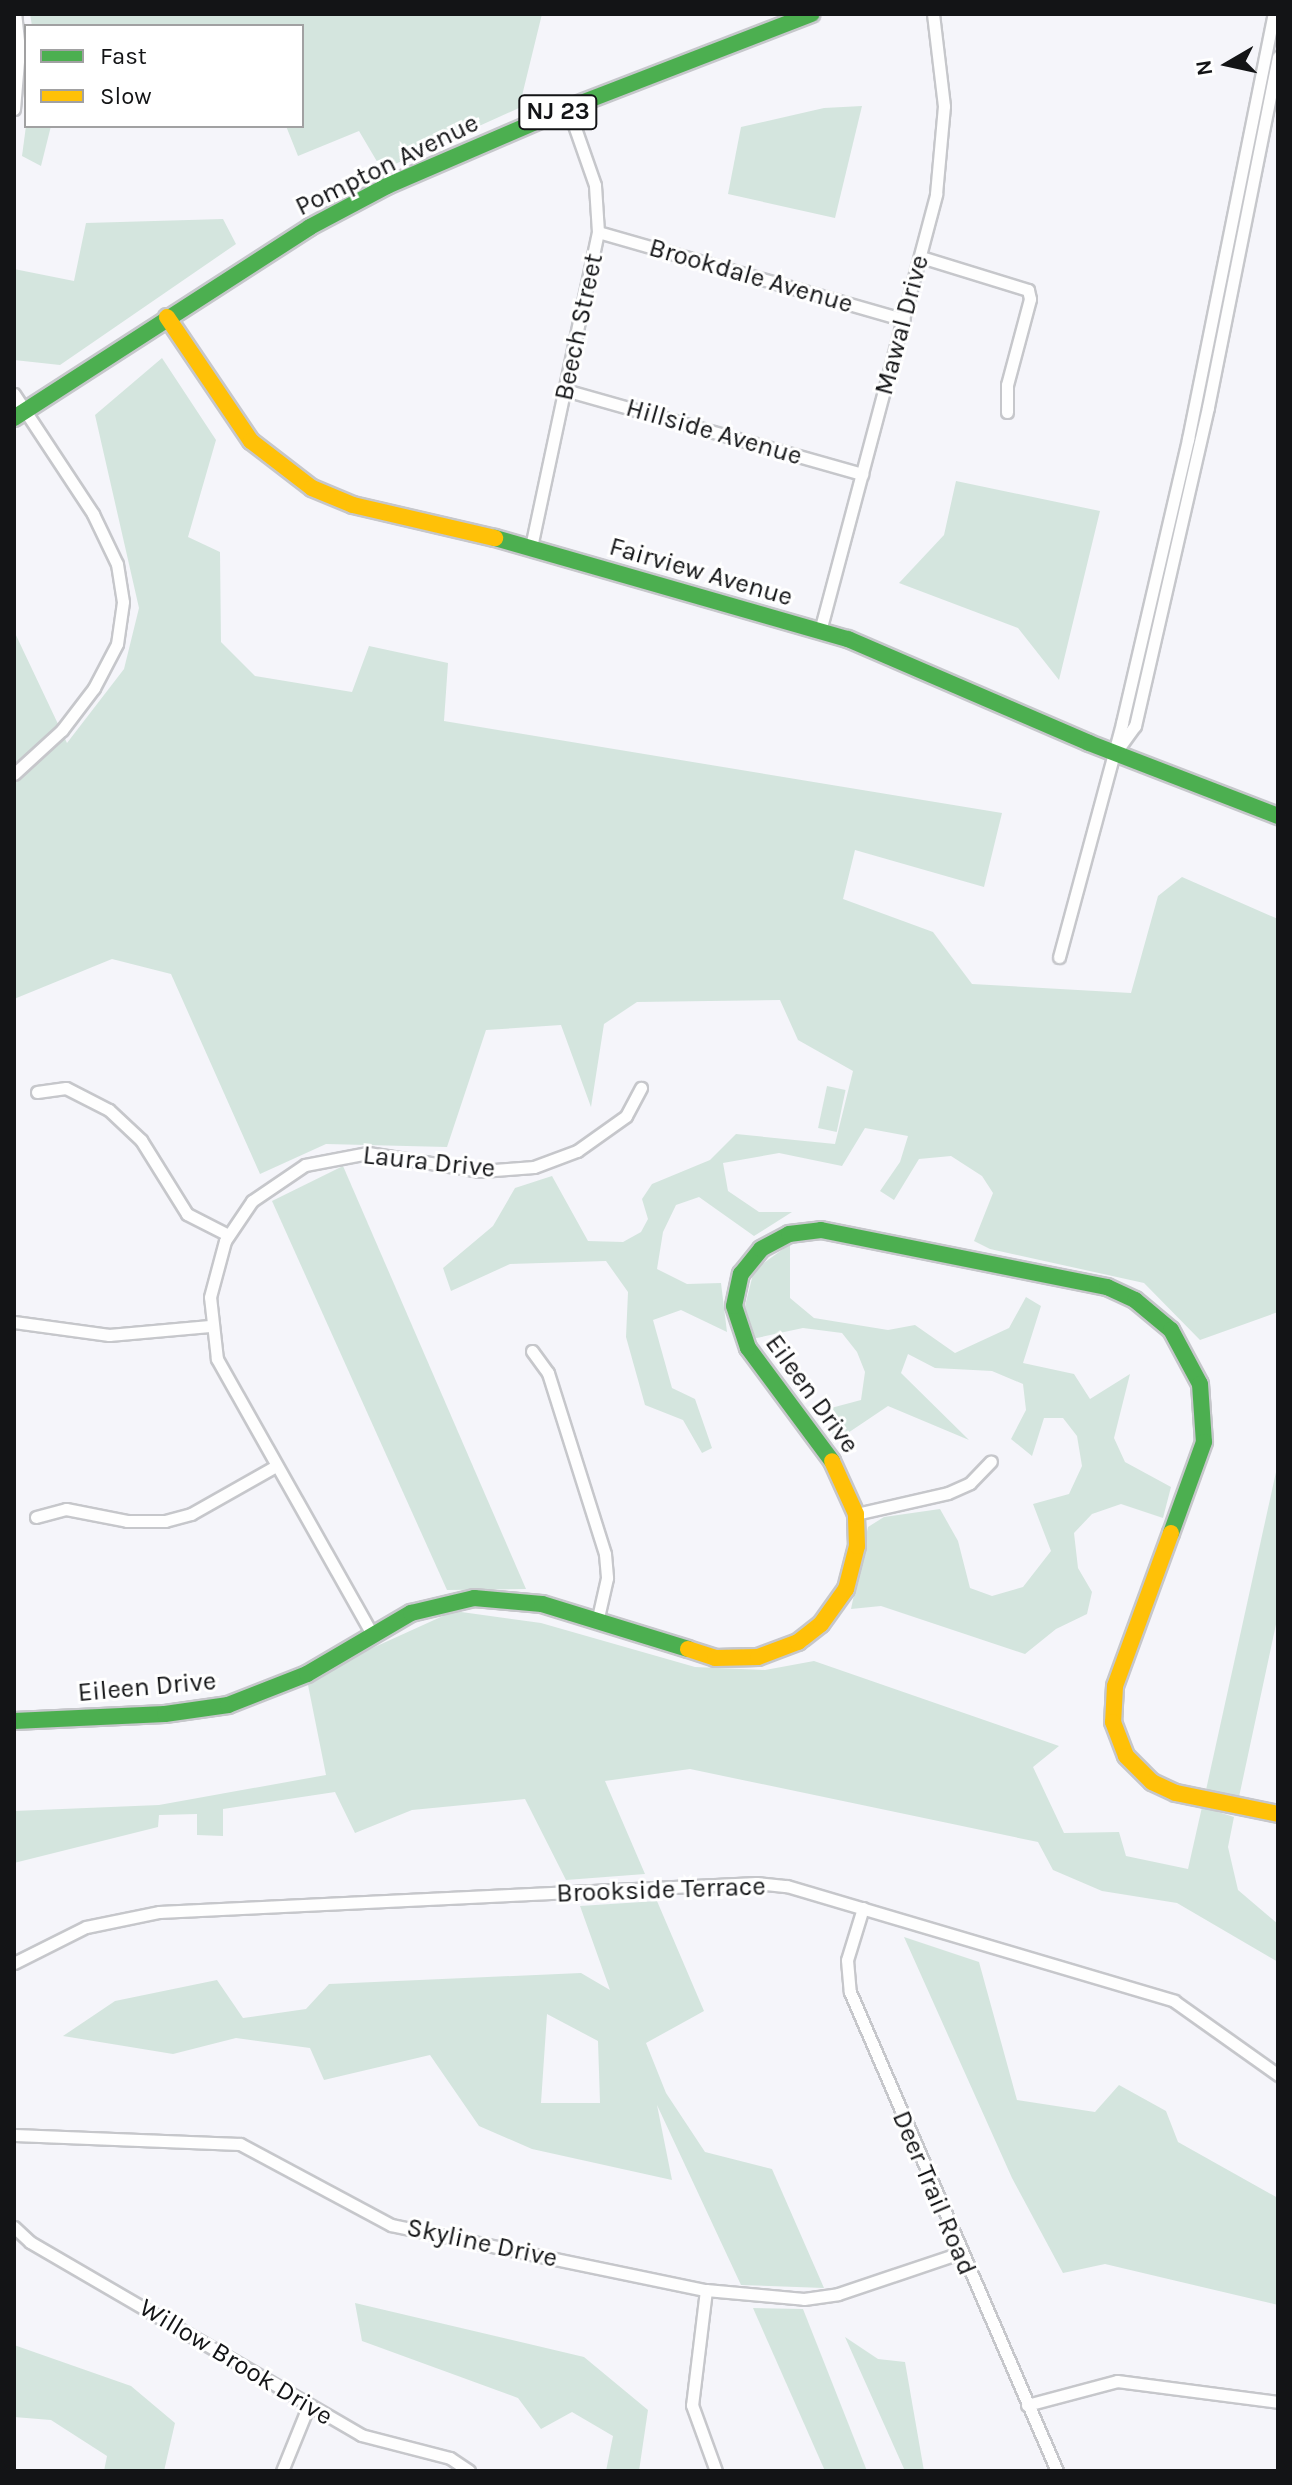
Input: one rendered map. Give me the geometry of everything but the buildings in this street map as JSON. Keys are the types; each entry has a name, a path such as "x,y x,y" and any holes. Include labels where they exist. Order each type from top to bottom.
{"street":[{"path":"14,109 19,50 15,14"},
{"name":"Pompton Avenue","path":"20,414 167,317 368,196 568,108 812,14"},
{"name":"Mawal Drive","path":"820,631 936,194 944,129 933,14"},
{"path":"1059,957 1159,591 1194,440 1256,136 1274,14"},
{"path":"1256,136 1278,57"},
{"name":"Beech Street","path":"531,547 598,232 595,185 568,108"},
{"name":"Brookdale Avenue","path":"598,232 904,320"},
{"path":"921,257 1028,290 1030,299 1007,385 1007,412"},
{"name":"Fairview Avenue","path":"167,317 241,429 299,481 353,505 531,547 820,631 920,666 1115,752 1278,816"},
{"name":"Hillside Avenue","path":"565,390 862,474"},
{"path":"14,394 20,414 93,514 117,564 123,602 117,644 94,688 62,730 14,774"},
{"path":"37,1092 66,1088 109,1110 141,1140 187,1214 228,1235"},
{"name":"Laura Drive","path":"372,1634 223,1374 210,1326 211,1283 228,1235 264,1190 320,1159 368,1153 481,1171 534,1167 577,1151 614,1125 626,1116 641,1088"},
{"name":"Eileen Drive","path":"14,1721 175,1713 228,1705 307,1674 372,1634 426,1608 474,1598 525,1600 715,1658 744,1659 785,1648 821,1624 846,1589 857,1546 856,1514 835,1464 738,1328 737,1284 746,1264 770,1243 799,1231 831,1231 1092,1283 1148,1309 1171,1330 1195,1370 1205,1413 1204,1442 1115,1686 1116,1734 1134,1766 1164,1788 1278,1814"},
{"path":"14,1322 109,1335 210,1326"},
{"path":"532,1351 548,1373 605,1554 607,1578 597,1622"},
{"path":"856,1514 948,1493 970,1483 991,1461"},
{"path":"36,1517 66,1509 127,1521 165,1521 191,1514 274,1467"},
{"name":"Brookside Terrace","path":"14,1963 86,1927 159,1912 756,1883 787,1886 1174,2001 1278,2075"},
{"name":"Deer Trail Road","path":"863,1908 847,1960 850,1992 960,2253 1057,2471"},
{"name":"Skyline Drive","path":"14,2135 240,2144 391,2225 706,2290 804,2299 838,2294 960,2253"},
{"name":"Willow Brook Drive","path":"14,2227 30,2242 308,2407 361,2435 450,2458 469,2471"},
{"path":"706,2290 692,2405 716,2471"},
{"path":"1027,2405 1117,2381 1278,2402"},
{"path":"282,2471 308,2407"}],"shaded area":[{"path":"30,14 542,14 519,108 382,170 359,131 298,156 287,128 304,128 304,24 32,24"},
{"path":"862,106 835,218 728,194 741,127 824,108"},
{"path":"26,128 50,128 41,166 22,156"},
{"path":"223,219 236,244 60,365 14,360 14,269 74,281 86,223"},
{"path":"162,358 216,440 188,537 220,552 221,642 255,676 352,692 369,646 448,663 444,721 1002,813 984,887 855,850 843,899 933,932 972,984 1131,993 1158,896 1182,877 1278,919 1278,1312 1200,1340 1144,1283 990,1249 974,1241 993,1193 982,1176 951,1156 919,1159 894,1200 880,1191 900,1162 908,1136 865,1128 842,1166 779,1153 723,1163 728,1191 759,1212 792,1212 754,1236 699,1197 676,1205 663,1232 657,1269 687,1284 721,1283 727,1332 681,1310 653,1320 672,1388 695,1399 712,1448 702,1453 683,1420 645,1405 626,1337 628,1292 606,1261 510,1264 451,1291 443,1268 493,1226 515,1188 552,1176 588,1241 623,1242 641,1232 648,1219 642,1199 652,1184 710,1160 736,1134 835,1144 853,1071 798,1040 780,1000 637,1002 604,1024 591,1107 561,1025 486,1030 447,1147 326,1144 260,1174 171,974 112,959 14,999 14,631 67,743 124,669 139,608 95,415"},
{"path":"956,481 1100,511 1059,680 1018,628 899,583 944,535"},
{"path":"827,1086 846,1090 837,1132 818,1128"},
{"path":"343,1166 526,1589 447,1590 272,1201"},
{"path":"790,1244 790,1298 814,1318 888,1330 915,1325 955,1353 1009,1328 1026,1297 1041,1306 1023,1363 1074,1374 1090,1399 1130,1374 1114,1438 1125,1462 1171,1487 1163,1518 1121,1504 1092,1514 1074,1533 1078,1568 1092,1592 1087,1614 1056,1629 1025,1654 881,1606 851,1609 868,1527 884,1517 940,1509 958,1541 970,1588 992,1596 1023,1587 1051,1551 1033,1504 1069,1494 1082,1466 1077,1436 1063,1418 1044,1418 1032,1456 1011,1439 1026,1410 1023,1384 992,1371 935,1368 908,1354 901,1373 969,1440 888,1406 833,1443 831,1408 861,1400 865,1372 857,1352 842,1333 803,1328 752,1339 743,1314 754,1270"},
{"path":"1278,1463 1278,1615 1239,1797 1206,1790"},
{"path":"454,1611 541,1623 695,1667 765,1670 814,1661 1059,1746 1033,1767 1064,1833 1119,1832 1126,1856 1188,1869 1202,1807 1234,1817 1228,1847 1238,1890 1278,1924 1278,1962 1177,1903 1102,1891 1053,1870 1038,1842 690,1769 605,1781 645,1874 566,1880 525,1799 412,1810 355,1833 335,1792 223,1809 223,1836 197,1835 197,1814 159,1815 158,1827 14,1863 14,1811 159,1805 326,1775 308,1685 368,1650"},
{"path":"657,1901 704,2011 646,2043 666,2093 705,2152 772,2169 824,2288 741,2285 657,2105 672,2180 532,2149 479,2126 430,2055 324,2080 310,2048 236,2038 173,2054 63,2036 115,2001 217,1980 243,2018 306,2009 329,1984 581,1973 610,1990 580,1906","holes":["547,2014 598,2041 600,2103 541,2103"]},
{"path":"904,1937 979,1962 1017,2100 1095,2112 1119,2085 1166,2111 1178,2142 1278,2198 1278,2305 1105,2264 1063,2273 1012,2178"},
{"path":"355,2303 584,2357 648,2410 639,2471 606,2471 613,2436 572,2412 541,2429 518,2398 362,2341"},
{"path":"753,2308 803,2309 867,2471 825,2471"},
{"path":"845,2337 878,2359 905,2362 924,2471 905,2471"},
{"path":"14,2345 131,2386 175,2423 164,2471 104,2471 107,2456 51,2420 14,2417"}],"traffic: fast":[{"path":"14,418 310,227 387,186 568,108 812,14"},
{"path":"495,538 848,639 1089,743 1278,816"},
{"path":"832,1461 748,1348 734,1306 741,1274 761,1249 789,1234 821,1230 1107,1287 1135,1300 1171,1330 1200,1384 1204,1442 1171,1533"},
{"path":"14,1721 165,1714 228,1705 307,1674 411,1613 474,1598 542,1604 688,1649"}],"traffic: slow":[{"path":"167,317 251,441 312,488 353,505 495,538"},
{"path":"688,1649 715,1658 758,1657 798,1642 821,1624 846,1589 857,1546 856,1514 832,1461"},
{"path":"1171,1533 1115,1686 1113,1722 1126,1756 1152,1782 1176,1793 1278,1814"}]}
